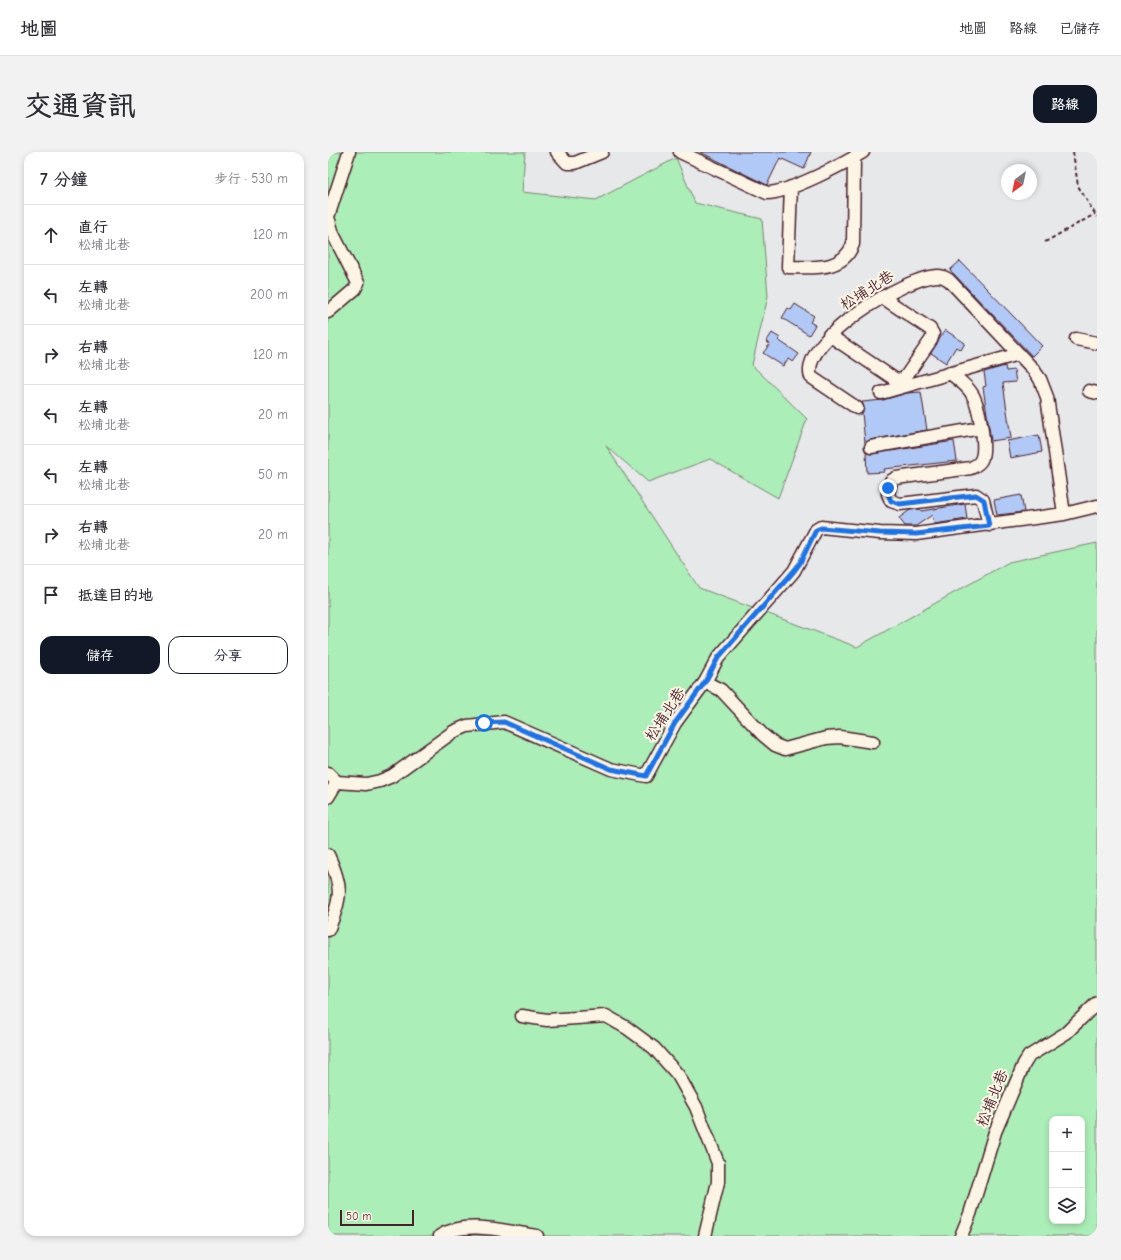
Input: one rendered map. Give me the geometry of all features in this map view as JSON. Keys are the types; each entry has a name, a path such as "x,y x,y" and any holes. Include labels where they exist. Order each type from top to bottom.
{"street":[{"path":"328,312 355,289 358,283 333,234 328,217 349,152"},
{"path":"557,152 567,163 576,164 602,152"},
{"path":"680,152 766,193 774,193 791,187 859,155 853,244 846,256 824,268 788,267 791,187"},
{"name":"松埔北巷","path":"857,408 811,377 809,371 810,364 828,335 882,297 902,286 931,277 942,276 949,280 1020,354 1040,379 1047,397 1064,514"},
{"path":"828,335 896,380 904,379 931,340 933,334 930,329 882,297"},
{"path":"1076,339 1097,343"},
{"path":"881,392 1020,354"},
{"path":"950,373 971,392 974,398 981,428 982,449 980,462 971,468 896,478 891,481 888,494 891,501 900,504 976,495 984,500 989,526"},
{"path":"871,447 981,428"},
{"name":"松埔北巷","path":"337,782 366,784 380,781 392,776 453,732 467,726 504,722 611,769 646,776 675,723 705,682 718,658 797,567 816,530 821,528 880,533 916,534 989,526 1064,514 1097,506"},
{"path":"705,682 721,690 763,735 775,745 785,749 826,738 840,737 873,742"},
{"path":"328,773 337,782 328,797"},
{"path":"328,855 337,876 340,892 336,912 328,930"},
{"name":"松埔北巷","path":"961,1236 970,1214 995,1132 1024,1064 1029,1056 1066,1033 1097,1003"},
{"path":"522,1016 547,1020 606,1016 627,1028 654,1048 678,1075 696,1107 718,1163 718,1182 705,1236"},
{"path":"440,1236 448,1231 472,1227 537,1236"}],"path":[{"path":"1073,152 1078,186 1097,217"},
{"path":"1045,242 1095,214"}],"green space":[{"path":"328,152 525,152 522,192 596,200 676,158 695,203 762,219 768,296 752,365 807,419 778,498 710,459 648,482 606,446 699,588 857,647 1009,562 1097,543 1097,1236 328,1236"}],"building":[{"path":"700,152 811,152 804,169 780,158 767,185"},
{"path":"960,261 1042,346 1032,356 950,270"},
{"path":"795,304 814,316 810,322 815,325 809,335 782,318 788,308 791,310"},
{"path":"945,330 965,343 961,350 956,347 946,363 931,353"},
{"path":"772,333 780,338 778,340 799,354 793,362 788,359 783,366 763,353 770,344 766,342"},
{"path":"1005,366 1006,371 1014,370 1016,382 1003,383 1011,438 991,441 983,387 986,386 984,372"},
{"path":"921,392 927,430 870,440 865,443 862,413 864,408 862,402 883,400 907,393"},
{"path":"1039,435 1042,452 1010,458 1007,441"},
{"path":"954,441 957,461 884,469 885,472 867,473 866,453 872,454"},
{"path":"1021,495 1024,512 997,515 994,500"},
{"path":"965,504 967,519 934,524 932,515 916,526 905,526 899,518 910,510 920,509 921,511"}],"route":[{"path":"484,723 504,722 611,769 646,776 664,741 675,723 705,682 718,658 794,571 800,563 812,534 816,530 821,528 880,533 916,534 989,526 984,500 976,495 971,494 900,504 891,501 888,494 888,488"}]}
